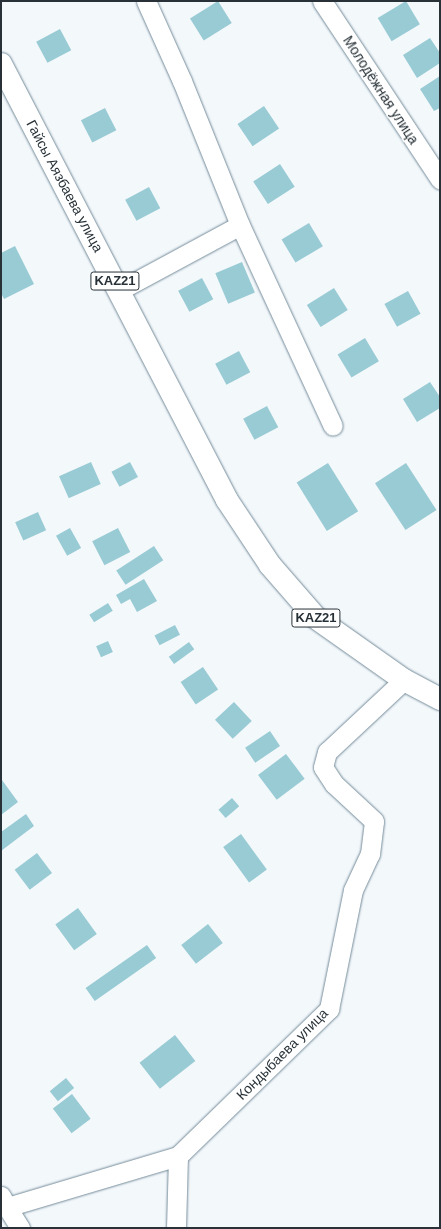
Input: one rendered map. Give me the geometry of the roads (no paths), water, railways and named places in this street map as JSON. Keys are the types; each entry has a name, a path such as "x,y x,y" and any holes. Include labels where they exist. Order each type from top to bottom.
{"highway":[{"name":"Гайсы Аязбаева улица","path":"1,64 120,290 227,500 270,565 316,618 404,680"},
{"name":"KAZ21","path":"404,680 440,699"}],"street":[{"path":"146,1 182,81 240,225 333,426"},
{"name":"Молодёжная улица","path":"322,1 440,179"},
{"path":"120,290 240,225"},
{"name":"Кондыбаева улица","path":"4,1202 178,1156 329,1009 353,890 370,854 374,821 334,784 323,767 327,752 404,680"},
{"path":"176,1228 178,1156"},
{"path":"4,1202 20,1228"}]}
